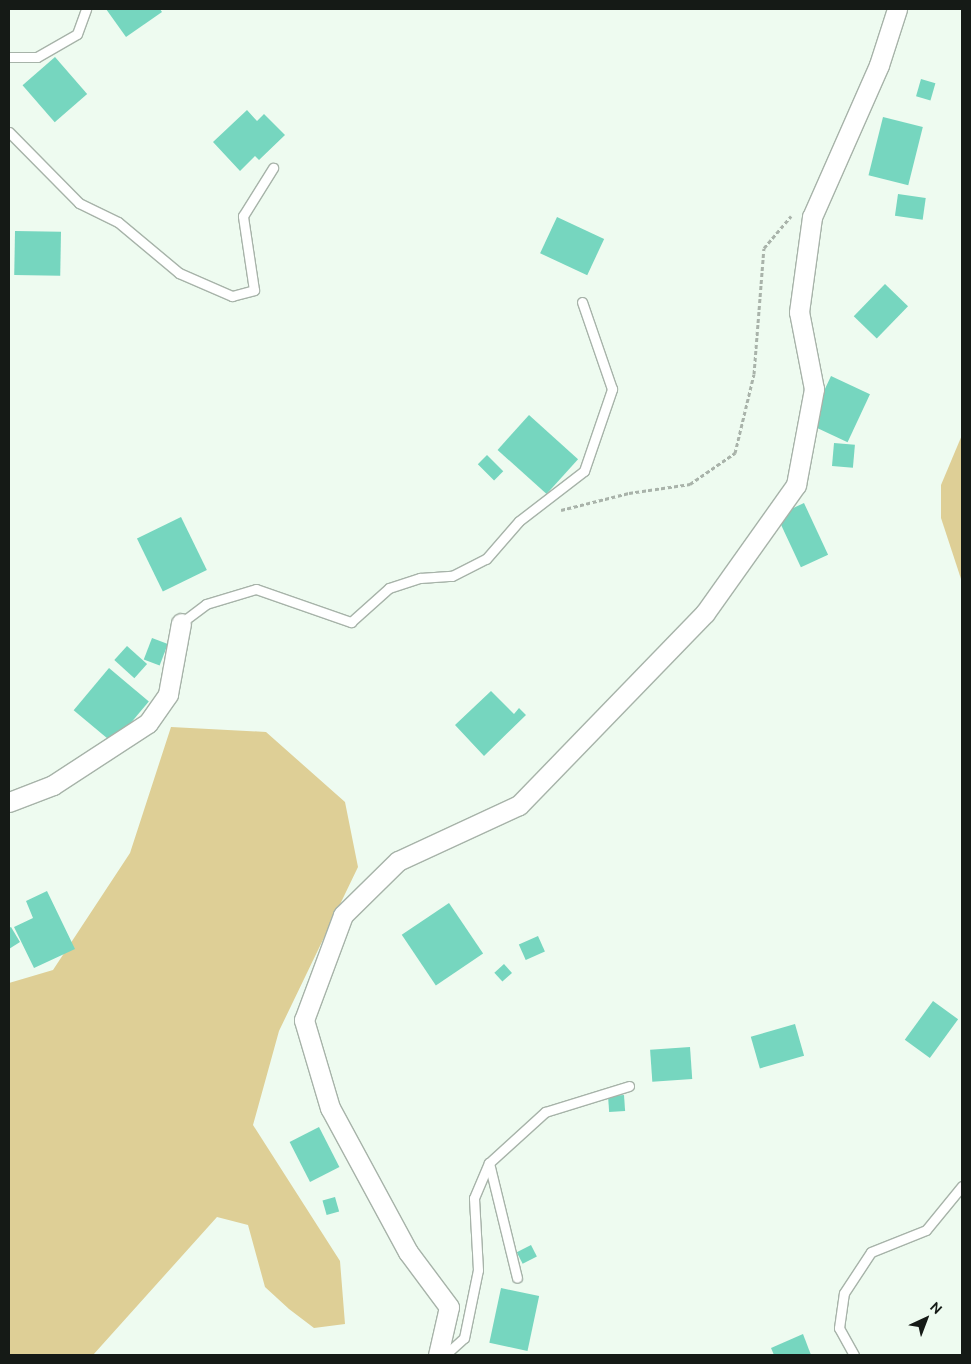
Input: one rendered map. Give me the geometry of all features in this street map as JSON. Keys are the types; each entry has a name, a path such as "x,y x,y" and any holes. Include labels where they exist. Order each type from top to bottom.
{"street":[{"path":"438,1355 449,1308 408,1252 330,1108 304,1020 343,915 398,860 519,805 705,613 796,485 814,389 799,312 812,217 880,65 897,9"},
{"path":"9,802 53,786 148,723 168,694 181,623"}],"lane":[{"path":"9,57 37,57 77,34 86,9"},
{"path":"9,132 79,203 118,222 179,273 232,296 254,290 244,216 273,168"},
{"path":"181,623 206,604 256,589 351,622 389,588 420,578 452,576 486,559 519,521 584,471 612,389 582,302"},
{"path":"445,1355 464,1338 478,1270 474,1198 489,1163 545,1112 629,1086"},
{"path":"489,1163 517,1278"},
{"path":"854,1355 840,1328 844,1293 871,1252 926,1230 962,1186"}],"path":[{"path":"556,512 629,493 690,484 735,453 754,374 764,248 796,210"}],"shaded area":[{"path":"962,435 962,582 941,518 941,485"},
{"path":"171,727 266,732 345,802 358,867 279,1031 253,1125 340,1261 345,1324 314,1328 289,1309 265,1287 248,1225 217,1217 93,1355 9,1355 9,983 53,970 130,853"}],"building":[{"path":"106,9 160,9 162,12 126,37"},
{"path":"55,57 87,94 55,122 23,85"},
{"path":"921,79 935,83 930,100 916,96"},
{"path":"247,110 257,121 264,114 285,135 259,160 255,156 240,171 213,142"},
{"path":"883,117 923,127 908,185 868,175"},
{"path":"898,194 926,198 923,220 895,216"},
{"path":"557,217 604,239 587,275 540,253"},
{"path":"15,231 61,232 60,276 14,275"},
{"path":"885,284 908,306 877,339 854,316"},
{"path":"831,376 870,394 848,442 809,424"},
{"path":"529,415 578,459 547,494 498,450"},
{"path":"834,443 855,445 853,468 832,466"},
{"path":"487,455 503,471 494,480 478,464"},
{"path":"804,503 828,555 801,567 777,516"},
{"path":"181,517 207,570 163,592 137,538"},
{"path":"152,638 168,644 160,666 144,659"},
{"path":"127,646 147,664 134,678 114,660"},
{"path":"109,668 149,701 113,744 74,710"},
{"path":"491,691 514,714 519,708 526,715 484,756 455,725"},
{"path":"47,891 75,949 34,968 14,927 33,918 26,901"},
{"path":"449,903 483,954 436,985 402,935"},
{"path":"11,927 20,942 9,949 9,928"},
{"path":"538,936 545,952 526,960 519,945"},
{"path":"504,964 512,973 502,982 494,973"},
{"path":"933,1001 958,1019 930,1058 905,1040"},
{"path":"795,1024 804,1056 760,1068 751,1037"},
{"path":"690,1047 692,1079 652,1082 650,1050"},
{"path":"624,1095 625,1111 609,1112 608,1096"},
{"path":"319,1127 339,1167 310,1182 290,1142"},
{"path":"335,1197 339,1211 327,1215 323,1201"},
{"path":"531,1245 537,1257 523,1264 517,1252"},
{"path":"501,1288 539,1296 528,1351 489,1343"},
{"path":"803,1334 811,1355 774,1355 771,1348"}]}
